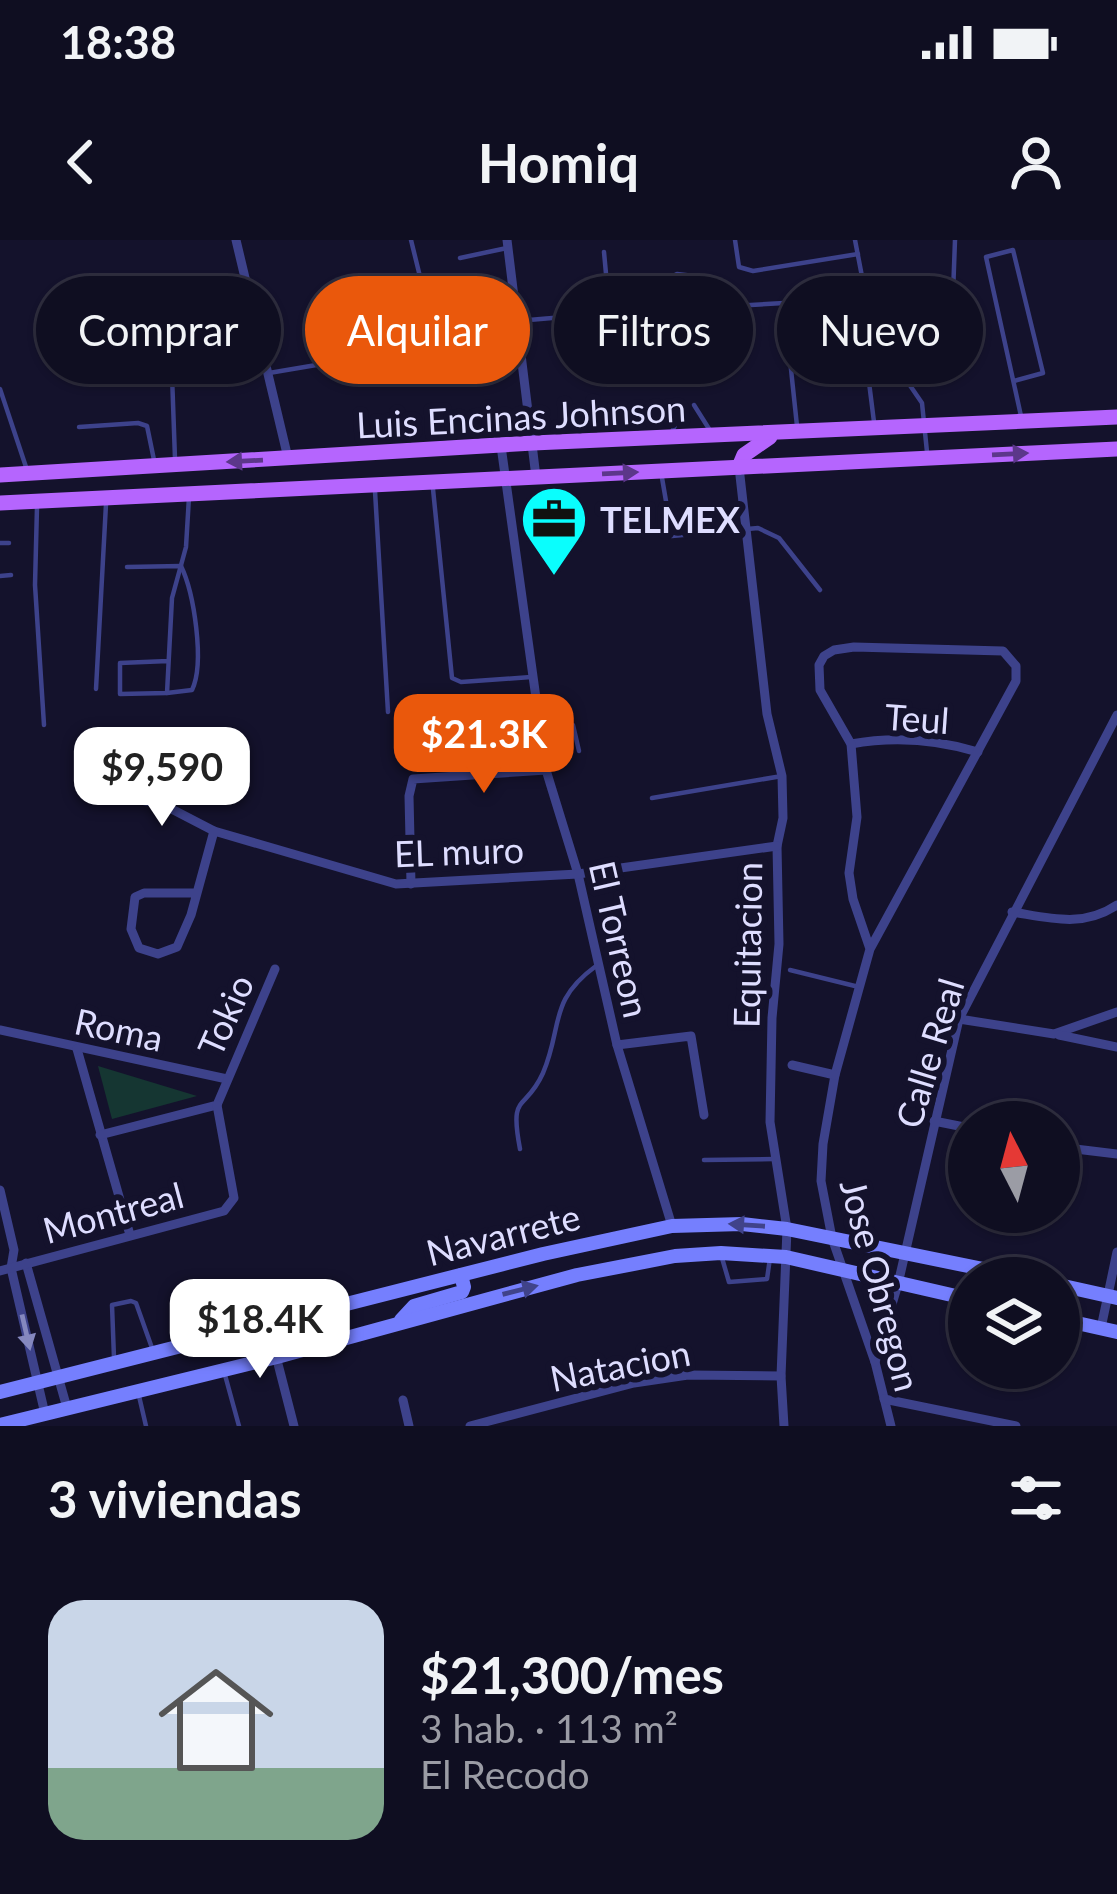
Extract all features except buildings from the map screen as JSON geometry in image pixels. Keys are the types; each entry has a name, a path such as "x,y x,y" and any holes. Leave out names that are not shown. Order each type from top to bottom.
{"main road":[{"name":"Luis Encinas Johnson","path":"0,475 533,443 1117,417"},
{"path":"739,467 743,454 778,433"},
{"name":"Luis Encinas Johnson","path":"0,503 1117,449"},
{"name":"Navarrete","path":"0,1392 461,1274 672,1226 742,1224 787,1229 948,1261"},
{"name":"Navarrete","path":"0,1425 626,1264 721,1253 778,1256 948,1295"},
{"path":"400,1320 414,1306 462,1292 461,1274"},
{"path":"1080,1290 1112,1297"}],"street":[{"path":"236,240 245,276"},
{"path":"508,244 512,276"},
{"path":"271,384 288,458"},
{"path":"526,384 536,477"},
{"name":"El Torreon","path":"501,446 546,770 578,874 617,1045 672,1226"},
{"name":"Equitacion","path":"739,467 767,713 782,776 770,1122 787,1229 778,1256 784,1426"},
{"name":"Jose Obregon","path":"851,744 820,690 819,665 834,650 990,650 1010,656 1016,681 870,949 835,1075 823,1144 820,1181 832,1238 875,1361 891,1426"},
{"name":"Calle Real","path":"875,1361 898,1284 959,1019 1117,715"},
{"name":"Teul","path":"851,744 882,738 924,740 978,752"},
{"path":"851,744 857,817 849,873 870,949"},
{"path":"411,884 410,787 419,777 546,770"},
{"name":"EL muro","path":"120,796 162,804 214,831 368,879 411,884 578,874 777,846"},
{"path":"196,893 144,892 135,897 131,929 140,948 158,954 177,946 196,893 214,831"},
{"path":"1012,912 1076,922 1117,905"},
{"name":"Tokio","path":"100,1135 218,1105 275,969"},
{"path":"1054,1034 1117,1012"},
{"path":"959,1019 1117,1047"},
{"name":"Roma","path":"0,1030 226,1079"},
{"path":"617,1045 691,1036 704,1115"},
{"path":"77,1049 130,1235"},
{"path":"792,1065 835,1075"},
{"name":"Montreal","path":"5,1269 224,1210 234,1198 218,1105"},
{"path":"934,1121 948,1124"},
{"path":"1080,1150 1117,1154"},
{"path":"0,1190 14,1250 26,1264 67,1408"},
{"path":"14,1250 5,1269 45,1414"},
{"path":"1109,1330 1117,1252"},
{"path":"268,1324 294,1426"},
{"name":"Natacion","path":"472,1426 634,1383 688,1376 782,1376"},
{"path":"884,1399 1016,1426"},
{"path":"404,1400 409,1426"}],"lane":[{"path":"411,240 420,276"},
{"path":"735,240 739,267 753,272 858,254"},
{"path":"855,240 864,287 886,309 909,384 922,403 927,458"},
{"path":"954,276 955,240"},
{"path":"460,258 508,244"},
{"path":"1014,381 1043,374 1013,250 986,257 1022,422"},
{"path":"604,252 606,276"},
{"path":"753,305 784,303 797,432"},
{"path":"172,384 176,464"},
{"path":"869,384 875,428"},
{"path":"0,389 28,473"},
{"path":"668,438 683,404"},
{"path":"694,405 715,436"},
{"path":"79,427 147,426 154,466"},
{"path":"0,432 13,430"},
{"path":"661,471 672,536 758,528 779,538 820,590"},
{"path":"432,483 452,678 461,682 533,676"},
{"path":"374,485 388,712"},
{"path":"167,693 172,598 181,566 189,494"},
{"path":"96,689 106,498"},
{"path":"37,501 35,585 44,725"},
{"path":"0,543 9,543"},
{"path":"127,567 181,566"},
{"path":"168,661 120,663 119,694 192,690 197,679 194,605 181,566"},
{"path":"0,576 11,575"},
{"path":"540,724 573,724 579,752"},
{"path":"652,798 782,776"},
{"path":"520,1149 514,1120 520,1101 541,1079 565,998 575,981 599,964"},
{"path":"790,970 859,987"},
{"path":"704,1160 774,1159"},
{"path":"721,1253 729,1282 767,1279 778,1256"},
{"path":"115,1363 112,1305 136,1303 154,1353"},
{"path":"223,1370 239,1426"},
{"path":"137,1391 146,1426"}],"green space":[{"path":"98,1066 197,1096 112,1119"}],"place":[{"name":"TELMEX","path":"554,578"}]}
